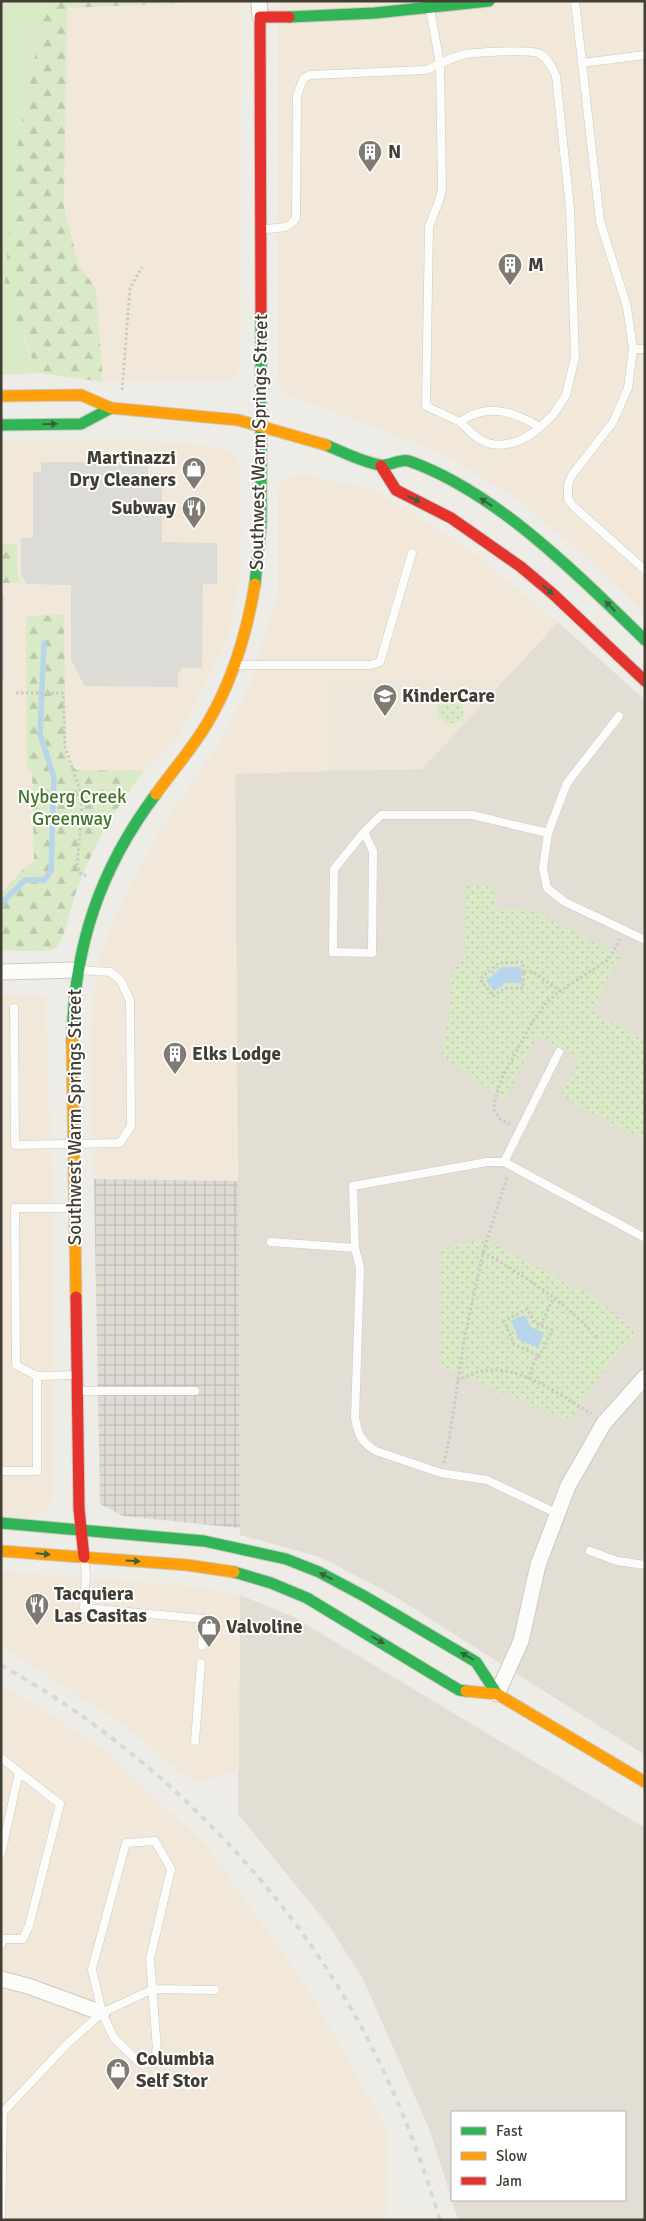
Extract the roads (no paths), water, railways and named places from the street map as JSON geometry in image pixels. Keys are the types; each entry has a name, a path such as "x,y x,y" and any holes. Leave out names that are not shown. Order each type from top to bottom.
{"street":[{"name":"Southwest Warm Springs Street","path":"84,1557 79,1509 72,1024 76,970 85,934 102,885 140,816 208,722 234,665 252,608 261,524 259,1"},
{"path":"260,17 335,16 430,9 489,1"},
{"path":"1,396 81,395 116,409 238,420 310,439 381,466 407,460 442,476 485,500 537,538 645,640"},
{"path":"1,425 81,424 116,409"},
{"path":"381,466 396,490 451,518 521,567 645,681"},
{"path":"1,972 76,970"},
{"path":"497,1694 521,1641 538,1565 556,1513 568,1486 604,1423 645,1377"},
{"path":"1,1523 82,1532 204,1540 241,1547 303,1565 364,1596 476,1662 497,1694"},
{"path":"1,1551 187,1565 227,1570 271,1583 307,1598 459,1690 497,1694 645,1782"},
{"path":"1,1979 28,1986 102,2013"}],"lane":[{"path":"574,1 600,221 627,307 633,349 631,370 623,401 614,422 572,475 567,492 573,506 645,570"},
{"path":"261,230 285,227 292,224 296,218 297,96 303,79 314,73 426,70 440,64 462,55 539,53 550,64 556,76 570,208 575,357 566,394 553,415 540,428 520,442 490,444 480,440 460,422 426,406 429,227 434,211 440,202 442,189 440,64 430,9"},
{"path":"582,63 645,55"},
{"path":"633,349 645,349"},
{"path":"460,422 485,410 499,410 518,414 540,428"},
{"path":"234,665 370,665 380,662 412,553"},
{"path":"619,716 567,783 548,834 543,868 547,888 565,902 645,940"},
{"path":"364,832 373,851 372,952 333,952 334,869 364,832 381,815 472,815 548,834"},
{"path":"14,1008 15,1145 120,1143 130,1126 130,1001 121,982 111,972 76,970"},
{"path":"504,1162 559,1052"},
{"path":"556,1513 487,1480 441,1473 376,1451 366,1445 358,1434 355,1418 360,1268 355,1248 353,1186 487,1162 504,1162 645,1238"},
{"path":"75,1208 15,1208 16,1365 36,1376 78,1375"},
{"path":"271,1242 355,1248"},
{"path":"1,1471 36,1471 36,1376"},
{"path":"78,1391 195,1391"},
{"path":"590,1552 617,1561 645,1566"},
{"path":"84,1557 86,1574 84,1608 204,1619 202,1646"},
{"path":"195,1741 201,1663"},
{"path":"1,1758 60,1804 29,1926 23,1938 2,1940"},
{"path":"1,1854 19,1772"},
{"path":"155,1841 171,1869 150,1959 157,2050 152,2062 141,2064 114,2038 102,2013 92,1969 126,1843 155,1841"},
{"path":"1,2220 4,2112 68,2043 102,2013 153,1989 215,1990"}],"water":[{"path":"502,967 521,967 521,983 506,983 494,991 486,981"},
{"path":"524,1315 531,1327 544,1333 538,1348 519,1340 511,1321"}],"waterway":[{"path":"1,904 25,880 44,880 51,871 54,777 40,734 44,643"}],"railway":[{"path":"1,1665 54,1697 105,1733 154,1773 201,1816 245,1862 285,1911 322,1961 354,2014 380,2063 413,2140 440,2220"}],"place":[{"name":"N","path":"370,173"},
{"name":"M","path":"510,286"},
{"name":"Martinazzi Dry Cleaners","path":"194,490"},
{"name":"Subway","path":"194,529"},
{"name":"KinderCare","path":"385,717"},
{"name":"Elks Lodge","path":"175,1075"},
{"name":"Tacquiera Las Casitas","path":"37,1626"},
{"name":"Valvoline","path":"209,1648"},
{"name":"Columbia Self Stor","path":"118,2091"}],"park label":[{"name":"Nyberg Creek Greenway","path":"72,808"}]}
